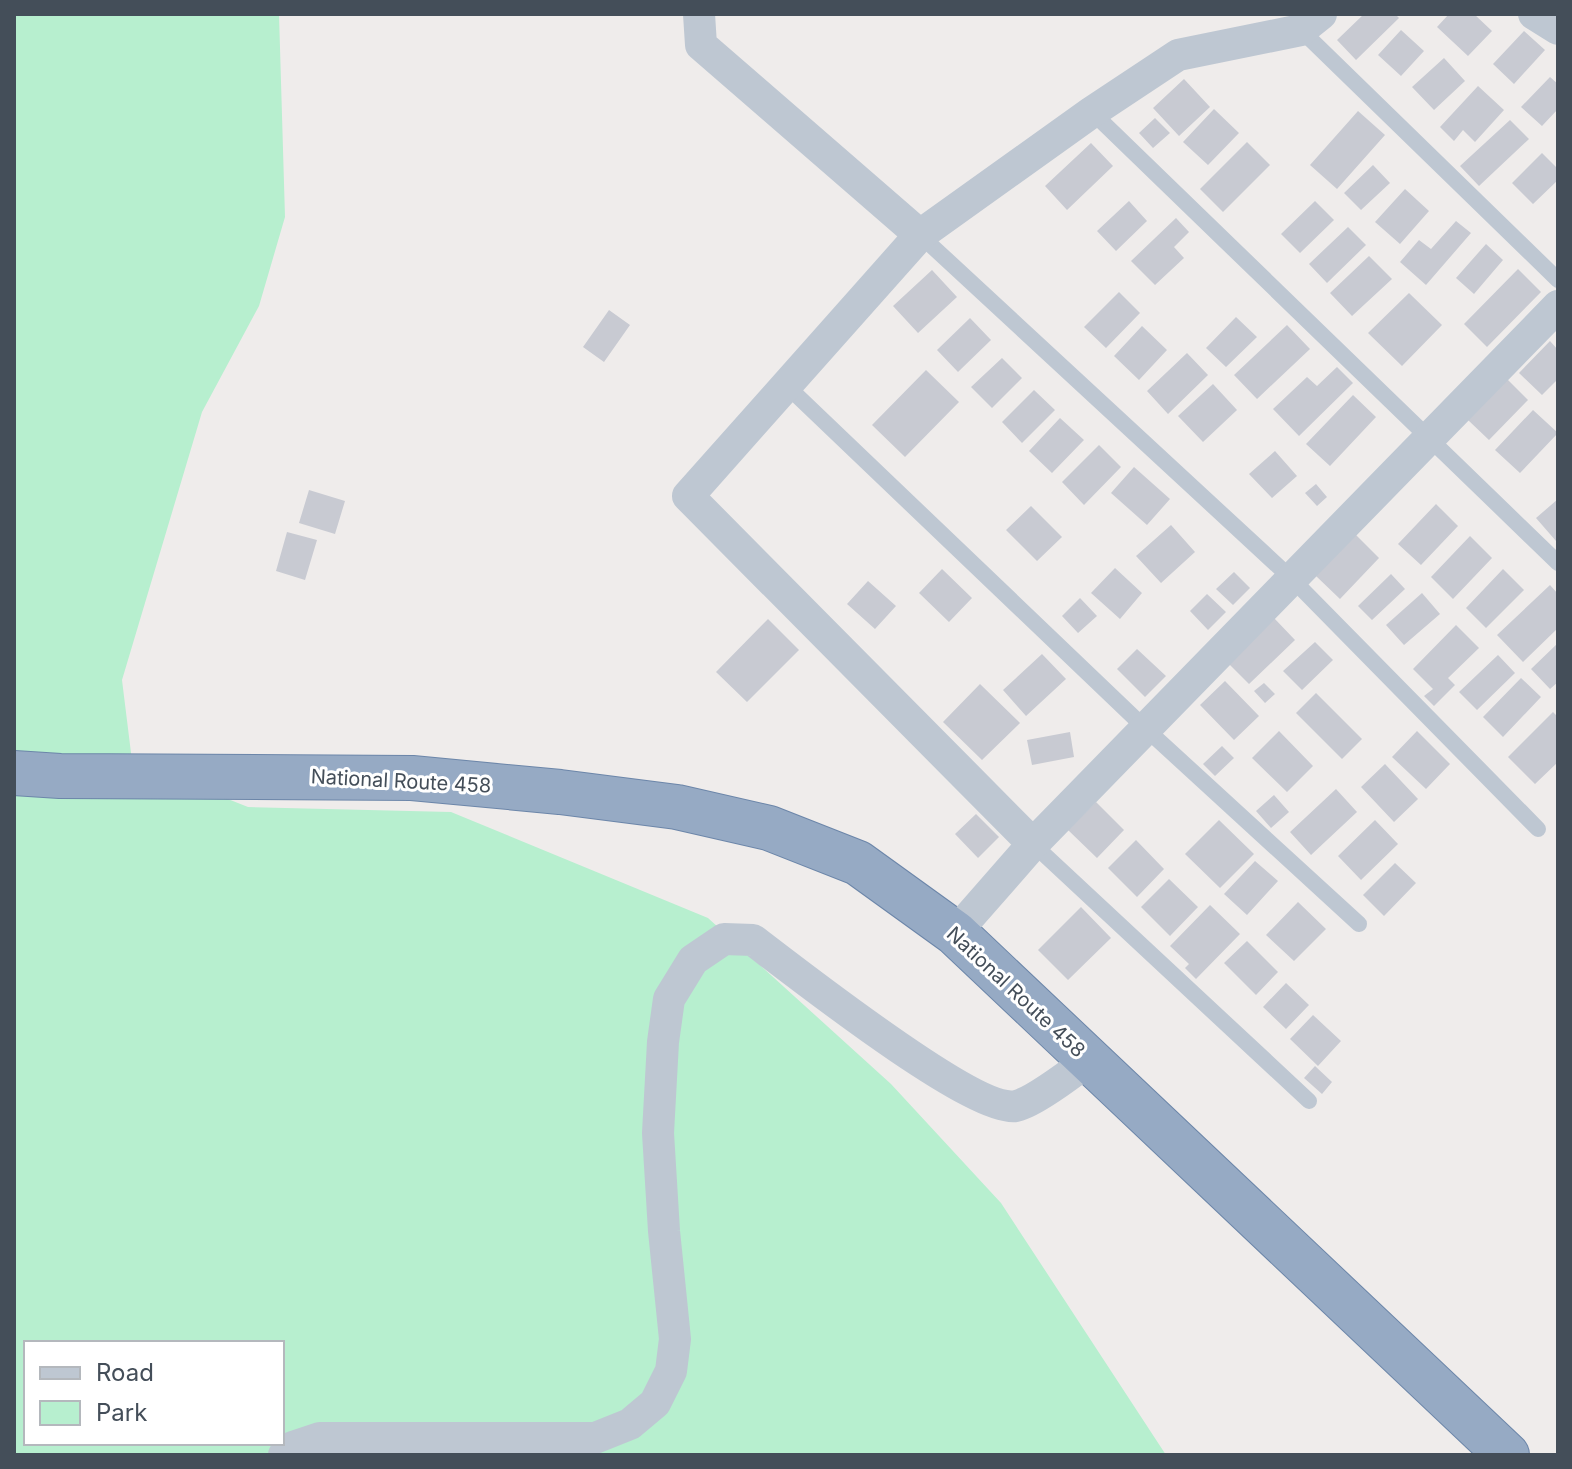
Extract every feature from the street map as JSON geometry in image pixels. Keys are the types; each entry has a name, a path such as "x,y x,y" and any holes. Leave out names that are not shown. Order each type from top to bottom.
{"highway":[{"name":"National Route 458","path":"14,773 60,776 412,778 560,792 677,807 769,828 858,863 955,933 1507,1455"}],"street":[{"path":"699,14 701,45 920,235"},
{"path":"1534,14 1558,29"},
{"path":"1033,844 688,496 920,235 1092,112 1178,55 1311,22"},
{"path":"955,933 1033,844 1558,306"},
{"path":"284,1455 293,1447 320,1438 595,1438 630,1424 655,1403 671,1371 675,1339 658,1133 669,999 693,960 724,939 753,940 939,1075 987,1101 1016,1106 1089,1060"}],"lane":[{"path":"1311,22 1558,280"},
{"path":"1092,112 1558,563"},
{"path":"920,235 1292,579 1538,829"},
{"path":"786,385 1145,728 1359,924"},
{"path":"1033,844 1309,1101"}],"green space":[{"path":"14,14 279,14 285,217 259,306 202,412 122,680 132,761 248,807 451,812 708,918 891,1084 1001,1203 1166,1455 14,1455"}],"building":[{"path":"1364,14 1395,14 1399,18 1356,60 1337,40"},
{"path":"1449,14 1474,14 1492,31 1468,56 1437,27"},
{"path":"1401,30 1424,51 1401,76 1378,55"},
{"path":"1524,31 1545,50 1514,84 1493,64"},
{"path":"1444,58 1465,81 1434,110 1412,87"},
{"path":"1550,77 1558,84 1558,109 1542,126 1521,107"},
{"path":"1184,79 1210,107 1179,136 1153,108"},
{"path":"1478,86 1504,110 1475,142 1463,130 1454,141 1440,127"},
{"path":"1214,109 1239,133 1208,165 1183,142"},
{"path":"1358,111 1385,135 1337,189 1310,165"},
{"path":"1155,118 1170,133 1153,148 1139,133"},
{"path":"1510,120 1529,139 1479,186 1460,166"},
{"path":"1247,142 1270,165 1223,212 1200,189"},
{"path":"1091,143 1113,166 1067,210 1045,186"},
{"path":"1542,153 1558,169 1558,180 1533,204 1512,183"},
{"path":"1373,165 1390,183 1361,210 1344,193"},
{"path":"1405,189 1429,211 1400,244 1375,222"},
{"path":"1129,201 1147,221 1116,251 1097,231"},
{"path":"1315,201 1334,220 1300,253 1281,234"},
{"path":"1176,218 1189,232 1174,247 1184,258 1155,285 1131,261"},
{"path":"1456,221 1471,233 1426,285 1400,262 1419,240 1431,249"},
{"path":"1348,227 1366,245 1327,283 1309,264"},
{"path":"1486,244 1503,260 1474,294 1456,278"},
{"path":"1369,256 1392,279 1352,316 1330,293"},
{"path":"1518,269 1541,292 1487,347 1464,324"},
{"path":"932,270 957,297 918,333 893,306"},
{"path":"1119,292 1140,313 1106,348 1084,327"},
{"path":"1409,293 1442,325 1402,366 1368,333"},
{"path":"609,310 630,325 604,362 583,347"},
{"path":"1236,317 1257,337 1226,367 1206,348"},
{"path":"970,318 991,340 958,372 937,350"},
{"path":"1287,325 1310,349 1257,399 1234,375"},
{"path":"1142,326 1167,350 1139,380 1114,356"},
{"path":"1550,341 1558,350 1558,379 1542,395 1519,373"},
{"path":"1187,353 1208,375 1168,414 1147,391"},
{"path":"1002,358 1022,378 992,408 971,387"},
{"path":"1337,367 1353,383 1299,436 1273,409 1307,377 1317,386"},
{"path":"926,370 959,402 905,457 872,425"},
{"path":"1507,379 1528,400 1489,440 1468,420"},
{"path":"1213,384 1237,410 1203,442 1178,416"},
{"path":"1034,390 1055,410 1022,443 1002,422"},
{"path":"1353,395 1376,417 1330,466 1306,444"},
{"path":"1533,410 1558,433 1520,473 1495,450"},
{"path":"1060,418 1084,440 1052,473 1029,451"},
{"path":"1099,445 1121,467 1084,505 1062,482"},
{"path":"1275,451 1297,476 1272,498 1249,474"},
{"path":"1134,467 1170,499 1147,525 1111,493"},
{"path":"1316,484 1327,497 1317,506 1305,493"},
{"path":"309,490 345,501 335,534 299,523"},
{"path":"1558,499 1558,539 1556,541 1536,518"},
{"path":"1436,504 1458,526 1421,565 1398,544"},
{"path":"1031,506 1062,537 1037,561 1006,530"},
{"path":"1171,525 1195,552 1161,583 1136,556"},
{"path":"287,532 317,540 305,580 276,571"},
{"path":"1355,534 1379,558 1340,599 1316,576"},
{"path":"1470,536 1492,558 1453,599 1431,577"},
{"path":"1115,568 1142,593 1120,619 1091,593"},
{"path":"942,569 972,598 949,622 919,593"},
{"path":"1503,569 1524,590 1486,628 1466,608"},
{"path":"1234,572 1250,588 1233,605 1216,589"},
{"path":"1391,574 1405,589 1372,620 1358,606"},
{"path":"868,581 896,606 875,629 847,604"},
{"path":"1550,585 1558,594 1558,628 1523,662 1497,635"},
{"path":"1422,593 1440,614 1404,645 1386,625"},
{"path":"1207,594 1226,612 1208,630 1190,611"},
{"path":"1080,598 1097,616 1078,633 1062,616"},
{"path":"1274,618 1295,640 1249,684 1228,663"},
{"path":"768,619 799,650 747,702 716,672"},
{"path":"1456,625 1479,648 1448,678 1455,685 1434,706 1424,696 1433,689 1413,669"},
{"path":"1315,642 1333,660 1302,690 1283,671"},
{"path":"1558,643 1558,682 1550,689 1531,669"},
{"path":"1137,649 1166,676 1145,697 1117,669"},
{"path":"1042,654 1066,679 1026,716 1003,690"},
{"path":"1498,655 1515,673 1477,710 1459,692"},
{"path":"1521,678 1541,697 1503,737 1483,717"},
{"path":"1225,681 1259,716 1234,740 1200,705"},
{"path":"1264,683 1275,694 1265,703 1254,691"},
{"path":"980,684 1020,723 982,760 943,722"},
{"path":"1316,693 1362,739 1342,759 1296,713"},
{"path":"1553,712 1558,717 1558,762 1535,784 1508,757"},
{"path":"1279,731 1313,766 1287,792 1252,758"},
{"path":"1417,731 1450,764 1426,789 1392,757"},
{"path":"1070,732 1074,757 1032,765 1027,740"},
{"path":"1222,746 1234,758 1215,776 1203,764"},
{"path":"1385,764 1418,799 1394,822 1361,787"},
{"path":"1336,789 1357,812 1311,855 1290,832"},
{"path":"1274,795 1289,812 1271,828 1256,811"},
{"path":"1096,802 1124,830 1097,858 1068,830"},
{"path":"976,814 999,837 978,858 955,834"},
{"path":"1219,820 1254,854 1220,888 1185,854"},
{"path":"1375,820 1398,844 1361,880 1338,856"},
{"path":"1136,840 1164,869 1137,897 1108,868"},
{"path":"1255,861 1278,881 1247,915 1224,894"},
{"path":"1395,863 1416,883 1384,916 1363,895"},
{"path":"1169,879 1198,907 1170,936 1141,907"},
{"path":"1298,902 1326,929 1294,961 1266,935"},
{"path":"1210,905 1240,934 1196,979 1185,968 1189,964 1170,946"},
{"path":"1081,907 1111,938 1068,980 1038,950"},
{"path":"1247,941 1278,972 1256,995 1224,963"},
{"path":"1286,983 1309,1005 1286,1029 1263,1007"},
{"path":"1313,1015 1341,1041 1318,1066 1290,1039"},
{"path":"1315,1066 1332,1082 1322,1094 1304,1078"}]}
